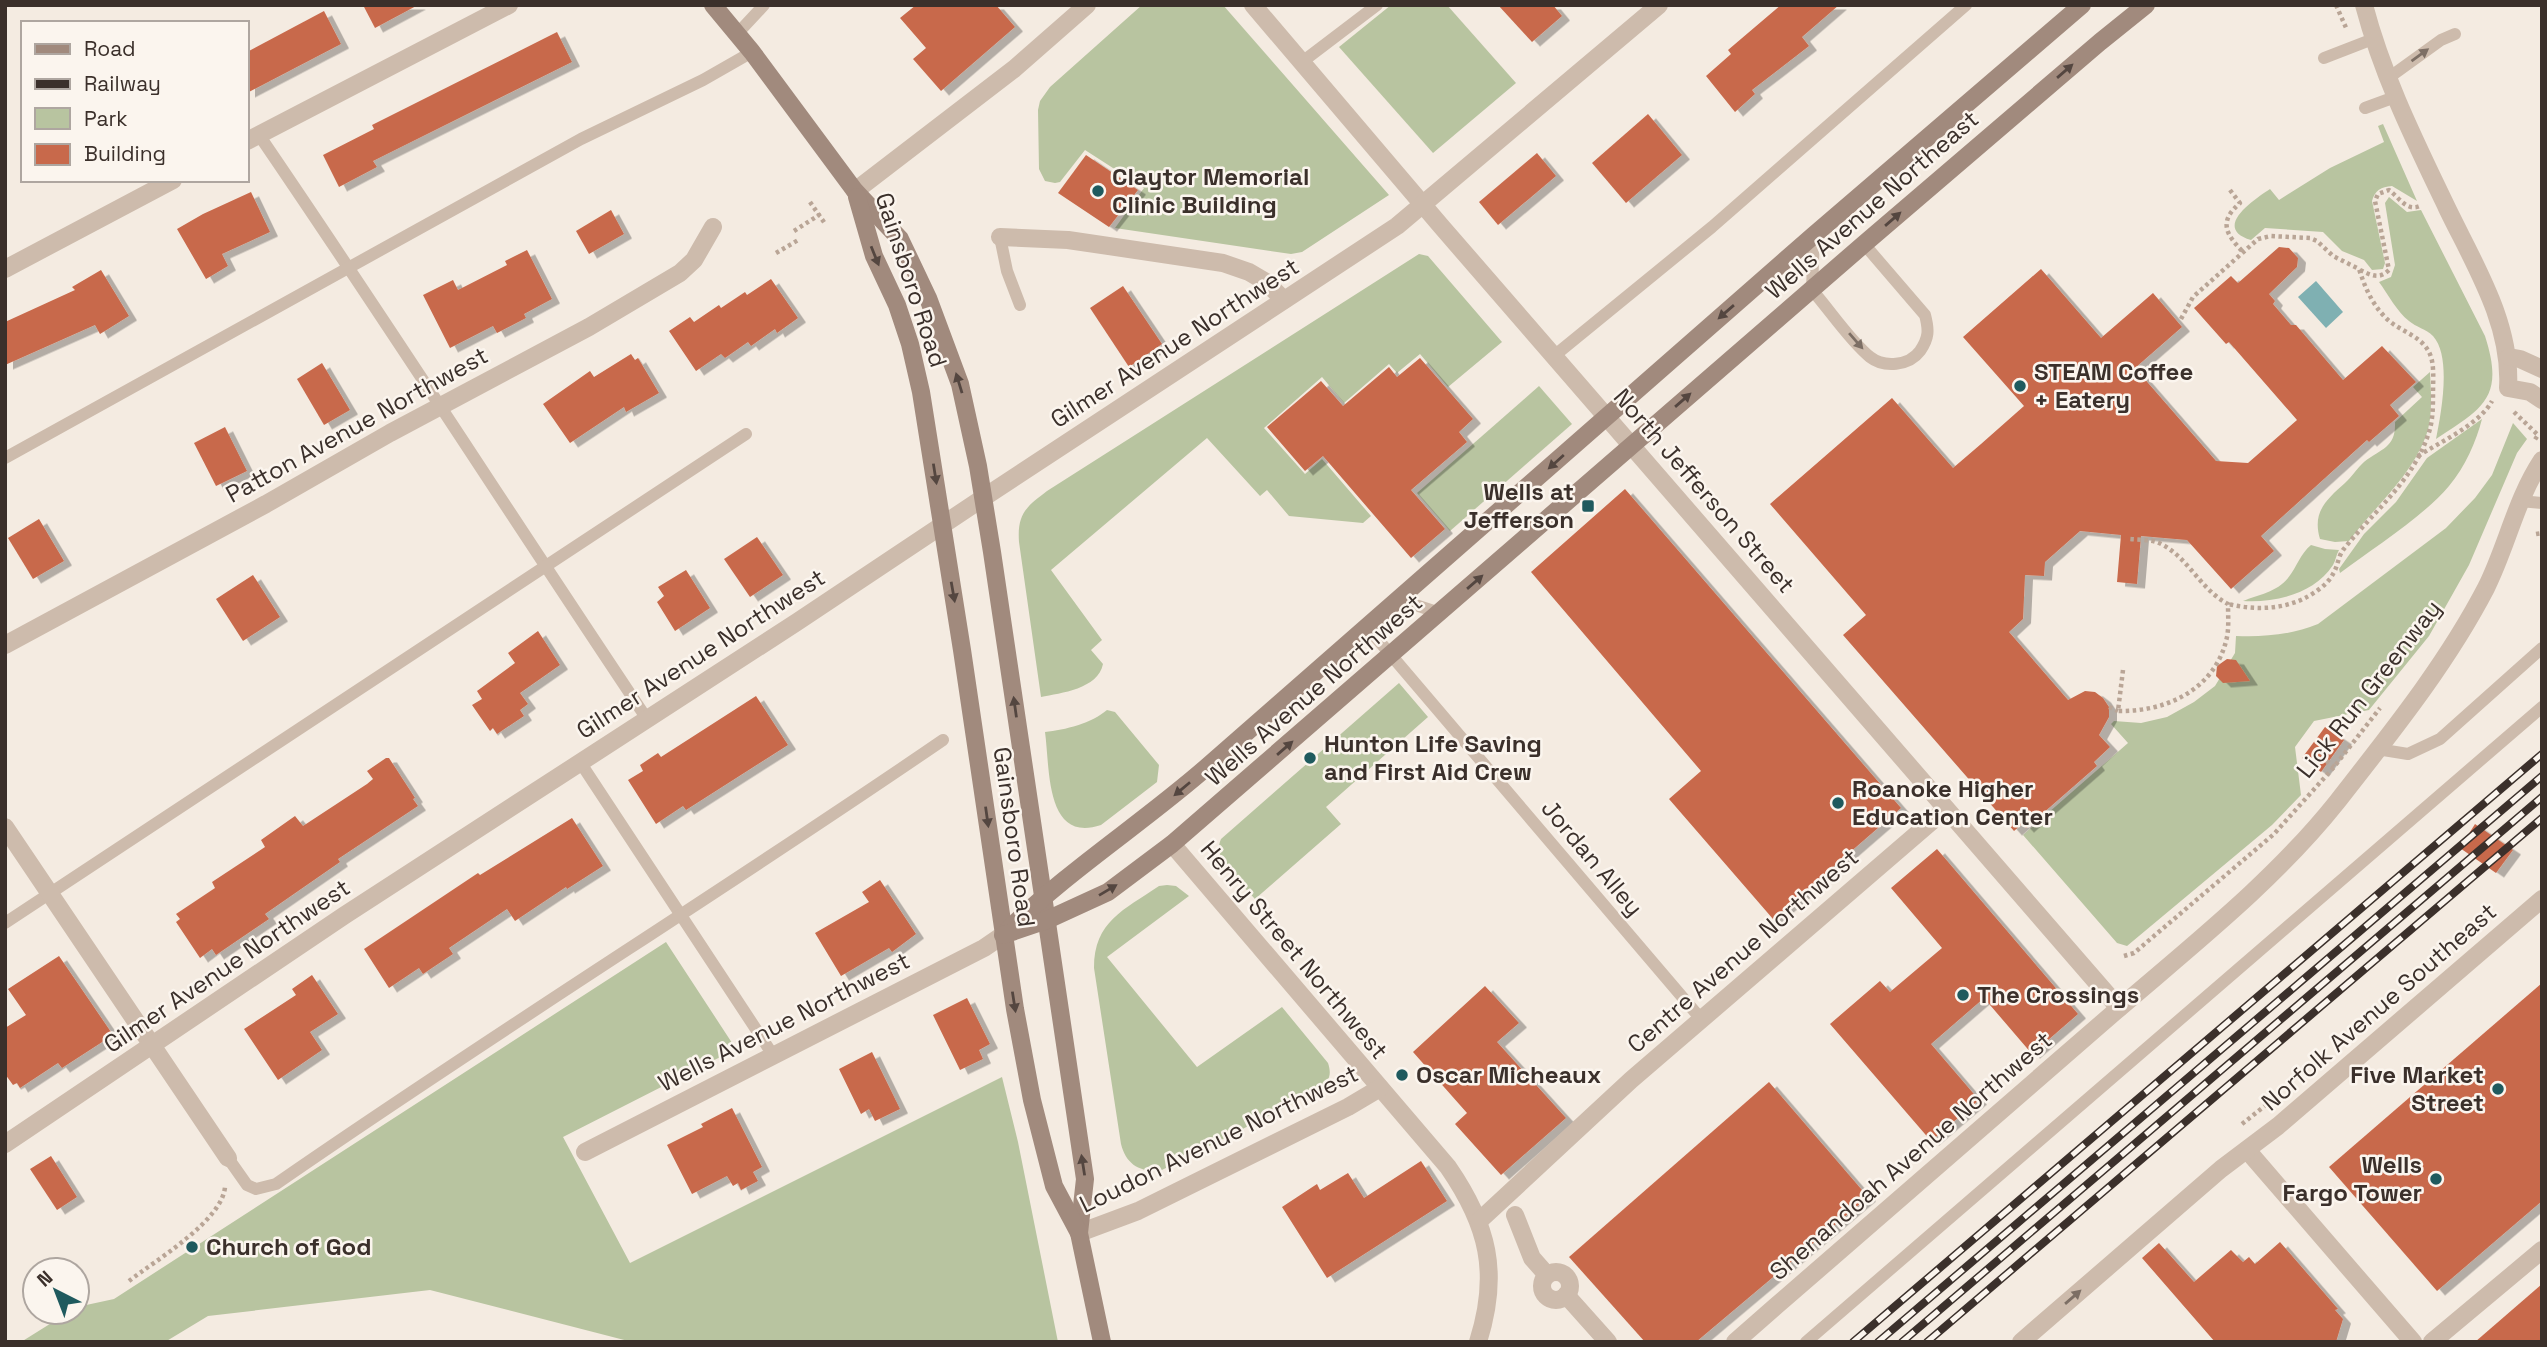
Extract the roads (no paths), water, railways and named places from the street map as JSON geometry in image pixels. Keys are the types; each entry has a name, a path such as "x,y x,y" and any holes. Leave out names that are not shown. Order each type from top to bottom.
{"main road":[{"path":"713,5 752,52 855,191"},
{"name":"Wells Avenue Northeast","path":"1607,416 2082,5"},
{"name":"Wells Avenue Northeast","path":"1632,444 2079,59 2146,5"},
{"name":"Gainsboro Road","path":"855,191 900,239 928,298 960,384 970,426 1044,895 1085,1179 1079,1233"},
{"name":"Gainsboro Road","path":"855,191 874,256 897,305 910,344 928,429 1003,935 1029,1087 1054,1186 1079,1233 1102,1342"},
{"name":"Wells Avenue Northwest","path":"1003,935 1044,895 1180,791 1607,416"},
{"name":"Wells Avenue Northwest","path":"1003,935 1047,920 1108,892 1172,844 1632,444"}],"street":[{"path":"253,138 509,5"},
{"path":"855,191 1014,69 1087,5"},
{"name":"North Jefferson Street","path":"1253,5 2119,1008"},
{"name":"Gilmer Avenue Northwest","path":"5,1144 345,915 1397,226 1659,5"},
{"path":"2366,6 2373,39 2387,79 2487,292 2503,334 2509,357 2502,398 2530,392 2542,400"},
{"path":"5,269 169,182"},
{"name":"Patton Avenue Northwest","path":"5,645 589,327 680,273 694,260 713,227"},
{"path":"1000,237 1068,240 1223,263 1249,272 1266,282 1284,300"},
{"path":"2509,357 2542,369"},
{"name":"Shenandoah Avenue Northwest","path":"1735,1342 2259,885 2298,846 2335,804 2437,668 2474,607 2505,544 2520,501 2542,460"},
{"name":"Centre Avenue Northwest","path":"1479,1222 1631,1080 1946,809"},
{"path":"5,827 228,1158"},
{"name":"Henry Street Northwest","path":"1172,844 1448,1167 1470,1201 1479,1222"},
{"name":"Norfolk Avenue Southeast","path":"2021,1342 2221,1169 2278,1126 2542,899"},
{"name":"Wells Avenue Northwest","path":"586,1152 984,948 1003,935"},
{"name":"Loudon Avenue Northwest","path":"1079,1233 1138,1211 1348,1107 1380,1088"},
{"path":"2247,1150 2413,1342"},
{"path":"1515,1215 1532,1258 1547,1275 1543,1287 1546,1295 1558,1299 1566,1296 1608,1342"},
{"path":"1478,1342 1485,1322 1488,1295 1485,1240 1479,1222"},
{"path":"2432,1342 2542,1250"}],"lane":[{"path":"737,34 764,5"},
{"path":"1302,62 1377,5"},
{"path":"1554,356 1712,227 1966,5"},
{"path":"2387,79 2441,40 2455,34"},
{"path":"2324,58 2373,39"},
{"path":"5,458 581,139 703,80 752,52"},
{"path":"2365,108 2395,97"},
{"path":"253,138 349,266 545,567 648,719"},
{"path":"1814,235 1812,290 1871,358 1888,364 1901,363 1916,356 1926,342 1929,329 1925,315 1864,244"},
{"path":"1000,237 1007,271 1020,305"},
{"path":"5,923 746,434"},
{"path":"2520,501 2542,503"},
{"path":"1400,600 1440,613"},
{"name":"Jordan Alley","path":"1368,628 1701,1019"},
{"path":"2377,748 2408,754 2440,739 2542,648"},
{"path":"1806,1342 2542,707"},
{"path":"228,1158 247,1185 256,1189 276,1184 386,1108 943,740"},
{"path":"580,762 773,1055"}],"water":[{"path":"2316,281 2343,312 2326,328 2298,297"}],"railway":[{"path":"1853,1342 2542,754"},
{"path":"1878,1342 2542,776"},
{"path":"1902,1342 2542,797"},
{"path":"1927,1342 2542,818"}],"place":[{"name":"Claytor Memorial Clinic Building","path":"1098,191"},
{"name":"STEAM Coffee + Eatery","path":"2020,386"},
{"name":"Wells at Jefferson","path":"1588,506"},
{"name":"Hunton Life Saving and First Aid Crew","path":"1310,758"},
{"name":"Roanoke Higher Education Center","path":"1838,803"},
{"name":"The Crossings","path":"1963,995"},
{"name":"Oscar Micheaux","path":"1402,1075"},
{"name":"Five Market Street","path":"2498,1089"},
{"name":"Wells Fargo Tower","path":"2436,1179"},
{"name":"Church of God","path":"192,1247"}]}
